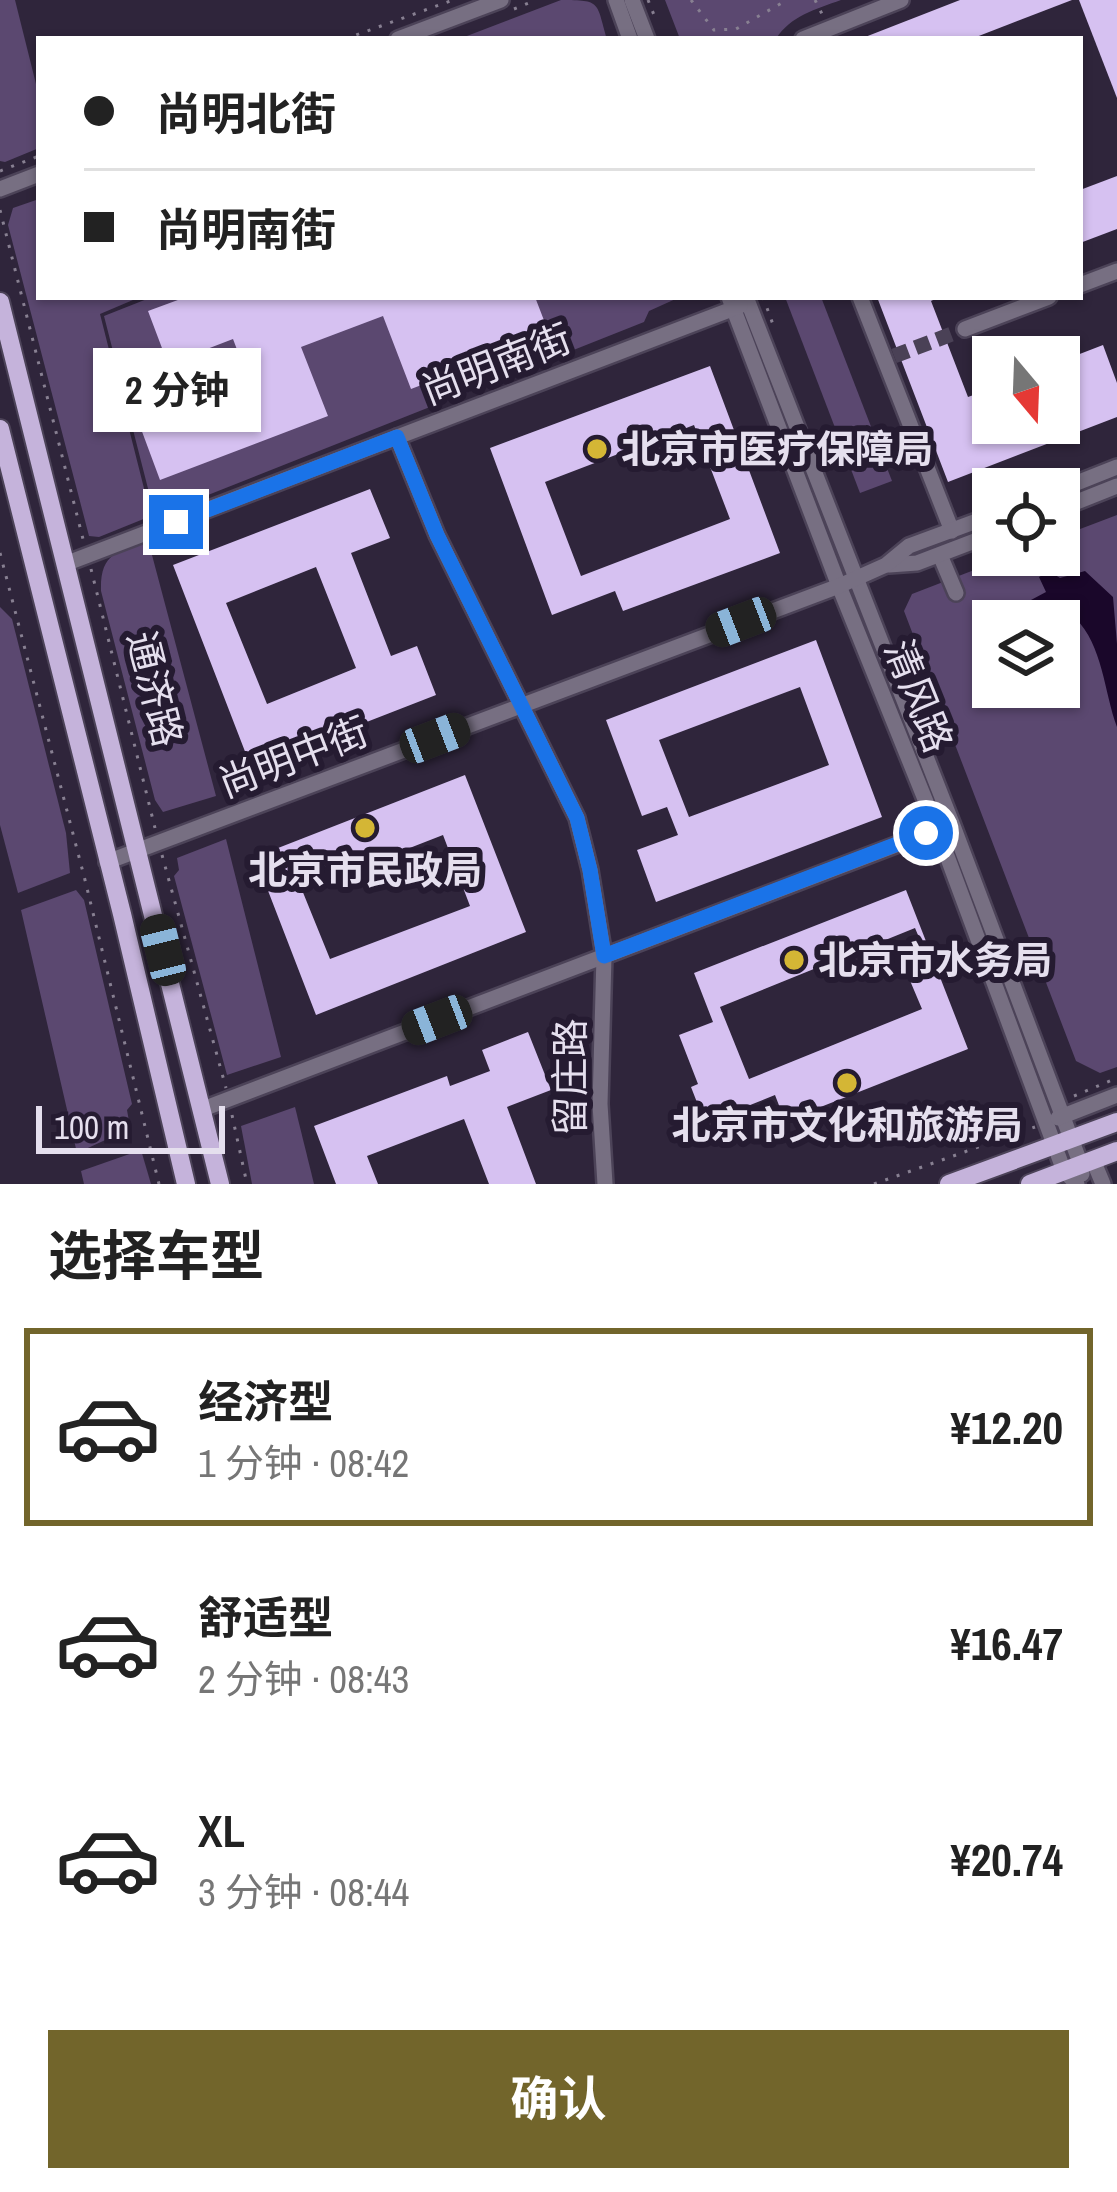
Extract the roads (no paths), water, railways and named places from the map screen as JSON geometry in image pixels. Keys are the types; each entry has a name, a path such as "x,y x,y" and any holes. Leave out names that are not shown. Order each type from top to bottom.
{"main road":[{"name":"通济路","path":"0,302 220,1184"},
{"path":"0,429 186,1184"},
{"path":"949,1184 1117,1122"},
{"path":"1030,1184 1079,1173 1117,1151"}],"street":[{"path":"406,36 501,0"},
{"path":"616,0 629,36"},
{"path":"632,0 646,36"},
{"path":"809,36 901,0"},
{"path":"0,189 36,175"},
{"path":"1083,284 1116,274"},
{"path":"861,300 889,357 952,531"},
{"path":"965,329 1041,300"},
{"name":"尚明南街","path":"65,564 739,301"},
{"name":"清风路","path":"739,301 846,582 1061,1112 1062,1143"},
{"name":"留庄路","path":"397,437 437,535 577,818 604,956 600,1104 604,1184"},
{"path":"1080,482 1117,467"},
{"path":"1080,501 1117,486"},
{"path":"886,565 909,546 972,523"},
{"path":"886,565 917,563 972,542"},
{"path":"940,554 956,593"},
{"name":"尚明中街","path":"107,862 886,565"},
{"path":"203,1109 944,826"},
{"name":"清风路","path":"944,826 1046,1123 1079,1173 1110,1183"},
{"path":"1046,1123 1061,1112 1117,1095"}],"tunnel":[{"path":"894,356 965,329"}],"place":[{"name":"北京市医疗保障局","path":"597,449"},
{"name":"北京市民政局","path":"365,828"},
{"name":"北京市水务局","path":"794,960"},
{"name":"北京市文化和旅游局","path":"847,1083"}]}
